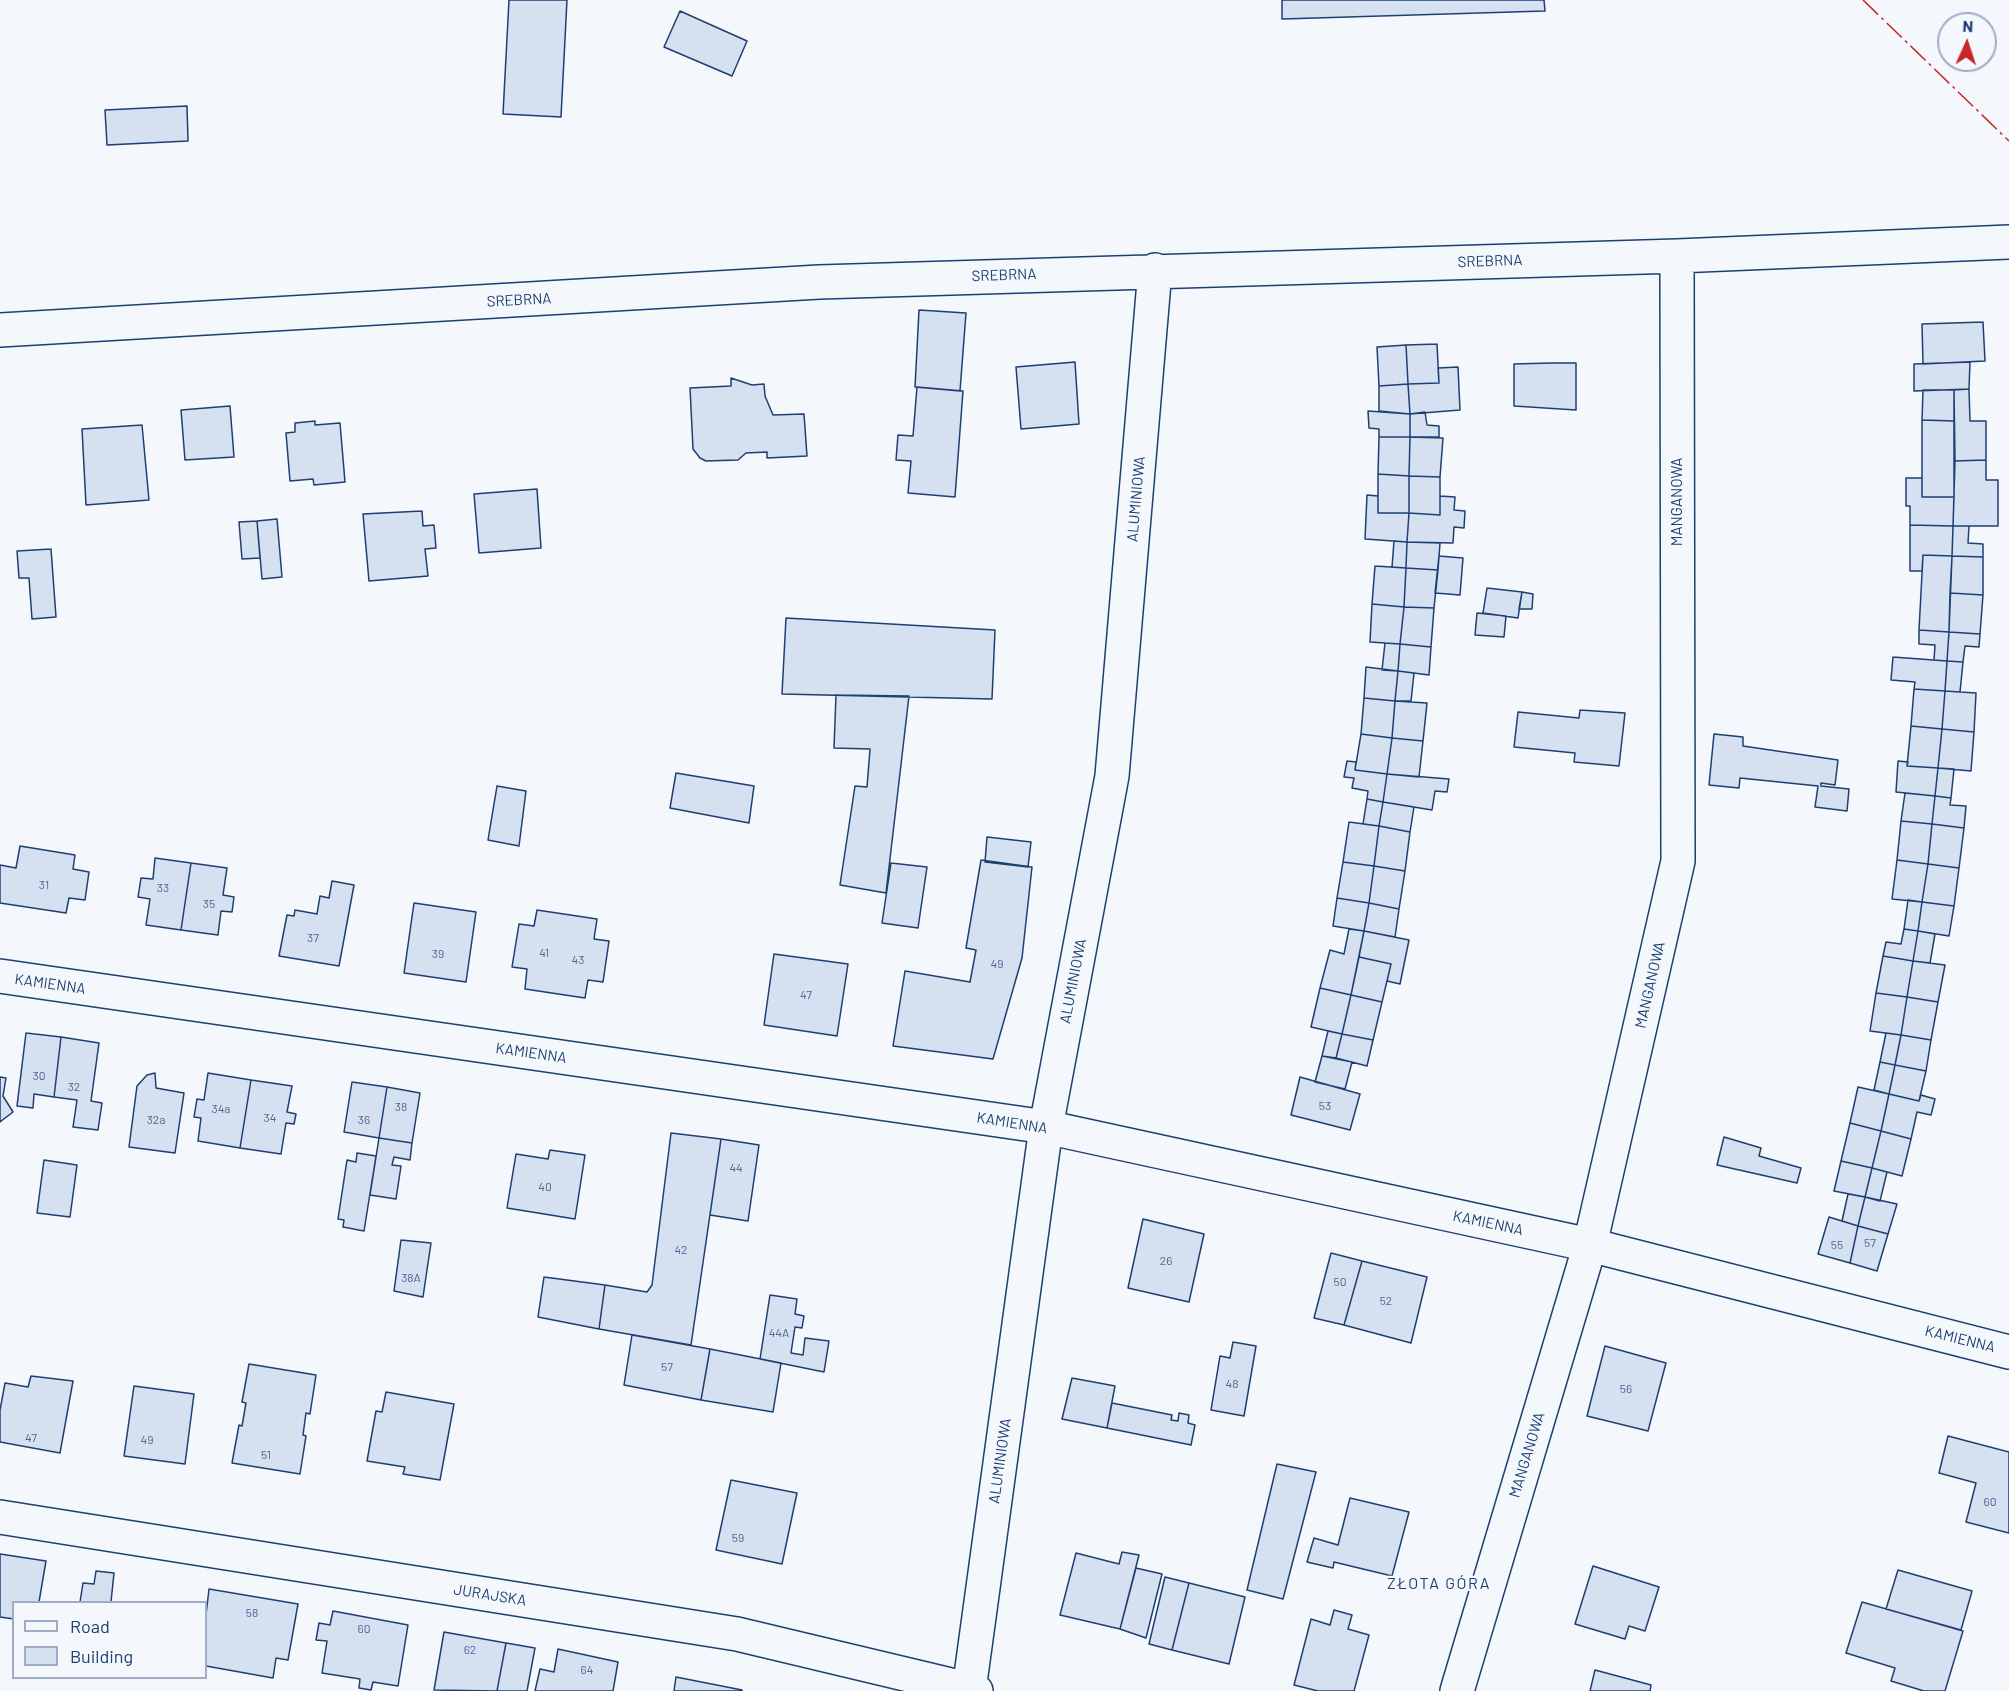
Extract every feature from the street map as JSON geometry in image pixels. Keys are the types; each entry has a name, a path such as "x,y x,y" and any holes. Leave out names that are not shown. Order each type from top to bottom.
{"street":[{"name":"SREBRNA","path":"0,330 819,282 1155,270 1677,256 2009,242"},
{"name":"MANGANOWA","path":"1457,1691 1590,1245 1678,861 1677,256"},
{"name":"ALUMINIOWA","path":"972,1690 1046,1127 1112,776 1155,270"},
{"name":"KAMIENNA","path":"0,976 1046,1127 1590,1245 2009,1352"},
{"name":"JURAJSKA","path":"0,1517 737,1634 972,1690"}],"building":[{"path":"509,0 567,0 561,117 503,114"},
{"path":"1282,0 1544,0 1545,11 1282,19"},
{"path":"680,11 747,41 732,76 664,47"},
{"path":"187,106 188,141 107,145 105,110"},
{"path":"919,310 966,313 960,391 915,387"},
{"path":"1983,322 1985,361 1923,364 1922,324"},
{"path":"1437,344 1439,383 1408,384 1406,345"},
{"path":"1406,345 1408,384 1379,386 1377,347"},
{"path":"1075,362 1079,424 1021,429 1016,367"},
{"path":"1970,362 1969,389 1914,391 1914,364"},
{"path":"1576,363 1576,410 1514,406 1514,364"},
{"path":"1458,367 1460,410 1410,414 1408,384 1439,383 1438,368"},
{"path":"731,378 752,385 764,384 765,396 773,415 804,414 807,456 767,458 767,452 746,453 738,460 706,461 700,458 693,449 690,388 731,386"},
{"path":"1408,384 1410,414 1379,411 1379,386"},
{"path":"917,387 963,391 955,497 908,493 911,461 896,460 898,435 913,436"},
{"path":"1969,389 1970,421 1986,421 1986,460 1955,461 1954,390"},
{"path":"1923,390 1954,390 1954,421 1922,420"},
{"path":"230,406 234,457 185,460 181,410"},
{"path":"1368,411 1410,414 1410,437 1379,437 1379,429 1369,428"},
{"path":"1425,412 1427,425 1439,426 1439,437 1410,437 1410,414"},
{"path":"1922,420 1954,421 1954,497 1922,497"},
{"path":"315,421 315,425 340,423 345,482 314,485 313,479 290,481 286,433 295,432 295,423"},
{"path":"142,425 149,500 86,505 82,429"},
{"path":"1379,437 1410,437 1409,476 1378,474"},
{"path":"1410,437 1443,438 1440,477 1409,476"},
{"path":"1986,460 1986,480 1998,480 1998,526 1953,526 1955,461"},
{"path":"1378,474 1409,476 1409,513 1378,513"},
{"path":"1409,476 1440,477 1440,515 1409,513"},
{"path":"1906,478 1922,478 1922,497 1954,497 1953,526 1910,525 1910,506 1906,506"},
{"path":"537,489 541,548 479,553 474,494"},
{"path":"1367,495 1378,496 1378,513 1409,513 1407,542 1365,539"},
{"path":"1440,496 1455,497 1454,510 1465,511 1464,528 1454,527 1453,543 1407,542 1409,513 1440,515"},
{"path":"422,511 423,526 434,525 436,548 425,549 428,576 369,581 363,514"},
{"path":"277,519 282,577 262,579 257,521"},
{"path":"257,521 260,558 242,559 239,522"},
{"path":"1910,525 1953,526 1952,556 1923,555 1922,571 1910,571"},
{"path":"1953,526 1969,526 1968,543 1983,544 1983,557 1952,556"},
{"path":"1394,541 1407,542 1406,568 1392,567"},
{"path":"1407,542 1440,543 1438,570 1406,568"},
{"path":"51,549 56,617 32,619 29,578 19,578 17,551"},
{"path":"1923,555 1952,556 1949,632 1919,630"},
{"path":"1439,556 1463,558 1460,595 1435,593"},
{"path":"1952,556 1983,557 1983,595 1950,593"},
{"path":"1375,566 1406,568 1404,607 1372,604"},
{"path":"1406,568 1438,570 1434,608 1404,607"},
{"path":"1487,588 1522,592 1518,618 1483,613"},
{"path":"1522,592 1533,594 1532,609 1519,609"},
{"path":"1950,593 1983,595 1980,634 1949,632"},
{"path":"1372,604 1404,607 1400,644 1370,642"},
{"path":"1404,607 1434,608 1431,647 1400,644"},
{"path":"1477,613 1506,616 1504,637 1475,635"},
{"path":"786,618 995,630 992,699 782,694"},
{"path":"1919,630 1949,632 1947,661 1934,660 1935,645 1919,644"},
{"path":"1949,632 1980,634 1979,647 1965,646 1963,662 1947,661"},
{"path":"1385,643 1400,644 1398,671 1382,670"},
{"path":"1400,644 1431,647 1429,675 1398,671"},
{"path":"1893,657 1947,661 1945,691 1914,689 1915,682 1891,680"},
{"path":"1947,661 1963,662 1960,692 1945,691"},
{"path":"1366,667 1398,671 1395,701 1364,698"},
{"path":"1398,671 1414,673 1411,701 1395,701"},
{"path":"1914,689 1945,691 1942,729 1911,726"},
{"path":"1945,691 1976,693 1974,732 1942,729"},
{"path":"836,695 909,696 886,893 840,885 855,786 867,787 870,749 834,748"},
{"path":"1364,698 1395,701 1392,738 1361,734"},
{"path":"1395,701 1427,703 1423,741 1392,738"},
{"path":"1580,710 1625,713 1619,766 1574,762 1575,753 1514,747 1518,712 1579,718"},
{"path":"1911,726 1942,729 1938,768 1907,766"},
{"path":"1942,729 1974,732 1971,771 1938,768"},
{"path":"1361,734 1392,738 1387,774 1355,770"},
{"path":"1714,734 1743,737 1743,746 1838,760 1835,785 1821,783 1821,786 1849,789 1847,811 1815,807 1818,786 1740,778 1739,788 1709,785"},
{"path":"1392,738 1423,741 1419,777 1387,774"},
{"path":"1347,761 1356,762 1355,770 1387,774 1383,802 1367,799 1368,791 1352,788 1354,778 1344,777"},
{"path":"1898,761 1908,762 1907,766 1938,768 1935,796 1896,792"},
{"path":"1938,768 1954,769 1951,798 1935,796"},
{"path":"676,773 754,786 749,823 670,808"},
{"path":"1387,774 1449,779 1447,792 1435,791 1432,810 1383,802"},
{"path":"497,786 526,791 519,846 488,840"},
{"path":"1905,793 1935,796 1932,824 1901,821"},
{"path":"1935,796 1951,798 1950,805 1966,806 1964,828 1932,824"},
{"path":"1367,799 1383,802 1379,826 1363,824"},
{"path":"1383,802 1414,807 1410,832 1379,826"},
{"path":"1901,821 1932,824 1928,864 1897,860"},
{"path":"1349,822 1379,826 1374,866 1343,862"},
{"path":"1932,824 1964,828 1959,868 1928,864"},
{"path":"1379,826 1410,832 1405,871 1374,866"},
{"path":"987,837 1031,842 1028,867 985,862"},
{"path":"20,846 75,855 73,869 89,872 85,900 69,898 66,913 0,903 0,865 16,868"},
{"path":"155,858 191,863 181,930 146,925 150,899 138,897 141,878 153,879"},
{"path":"981,860 1032,867 1022,958 993,1059 893,1046 905,971 970,982 976,950 966,948"},
{"path":"1897,860 1928,864 1922,902 1892,899"},
{"path":"1343,862 1374,866 1369,903 1337,898"},
{"path":"191,863 227,868 223,895 234,897 232,912 221,911 218,935 181,930"},
{"path":"891,863 927,867 918,928 882,923"},
{"path":"1928,864 1959,868 1954,906 1922,902"},
{"path":"1374,866 1405,871 1399,909 1369,903"},
{"path":"332,881 354,885 339,966 279,956 287,915 294,916 295,910 317,914 320,896 329,898"},
{"path":"1337,898 1369,903 1364,931 1333,926"},
{"path":"1908,900 1922,902 1918,931 1904,929"},
{"path":"1922,902 1954,906 1949,936 1918,931"},
{"path":"414,903 476,912 466,982 404,973"},
{"path":"1369,903 1399,909 1395,937 1364,931"},
{"path":"537,910 597,919 594,939 609,941 603,982 588,980 585,998 525,989 527,969 512,967 519,924 534,926"},
{"path":"1349,929 1364,931 1351,995 1320,988 1330,950 1344,954"},
{"path":"1904,929 1918,931 1913,961 1883,956 1886,942 1901,944"},
{"path":"1364,931 1409,940 1400,984 1387,981 1391,964 1359,957"},
{"path":"1918,931 1935,934 1930,963 1913,961"},
{"path":"774,954 848,964 837,1036 764,1025"},
{"path":"1883,956 1913,961 1907,997 1876,993"},
{"path":"1359,957 1391,964 1382,1002 1351,995"},
{"path":"1913,961 1945,965 1938,1002 1907,997"},
{"path":"1320,988 1351,995 1342,1034 1311,1027"},
{"path":"1876,993 1907,997 1901,1035 1870,1031"},
{"path":"1351,995 1382,1002 1373,1040 1342,1034"},
{"path":"1907,997 1938,1002 1931,1040 1901,1035"},
{"path":"1328,1031 1342,1034 1336,1058 1322,1056"},
{"path":"26,1033 61,1037 54,1097 34,1094 33,1108 17,1106"},
{"path":"1886,1033 1901,1035 1895,1065 1880,1062"},
{"path":"1342,1034 1373,1040 1367,1066 1336,1058"},
{"path":"1901,1035 1931,1040 1926,1071 1895,1065"},
{"path":"61,1037 99,1043 91,1101 102,1103 98,1130 73,1127 77,1100 54,1097"},
{"path":"1322,1056 1352,1062 1345,1089 1315,1082"},
{"path":"1880,1062 1895,1065 1889,1094 1874,1090"},
{"path":"1895,1065 1926,1071 1919,1101 1889,1094"},
{"path":"155,1073 156,1088 184,1093 175,1153 129,1147 137,1086 147,1075"},
{"path":"208,1073 251,1080 240,1148 198,1141 201,1118 194,1117 197,1099 204,1100"},
{"path":"0,1077 6,1078 3,1096 13,1112 0,1122"},
{"path":"1300,1077 1360,1094 1350,1130 1291,1115"},
{"path":"251,1080 292,1086 287,1112 296,1114 294,1124 286,1123 281,1154 240,1148"},
{"path":"352,1082 387,1087 379,1138 344,1132"},
{"path":"387,1087 420,1093 412,1143 379,1138"},
{"path":"1858,1087 1889,1094 1881,1131 1850,1123"},
{"path":"1889,1094 1919,1101 1921,1095 1935,1099 1931,1115 1917,1112 1911,1139 1881,1131"},
{"path":"1850,1123 1881,1131 1872,1168 1841,1161"},
{"path":"1881,1131 1911,1139 1902,1176 1872,1168"},
{"path":"671,1133 721,1139 691,1345 599,1329 605,1285 647,1292 652,1285"},
{"path":"1724,1137 1761,1148 1759,1156 1801,1168 1797,1183 1717,1165"},
{"path":"379,1138 412,1143 410,1160 394,1157 392,1165 401,1166 396,1199 370,1195"},
{"path":"721,1139 759,1145 748,1221 710,1215"},
{"path":"550,1150 585,1155 575,1219 507,1208 516,1154 548,1159"},
{"path":"357,1153 376,1156 364,1231 343,1227 344,1220 338,1219 347,1160 356,1162"},
{"path":"44,1160 77,1165 70,1217 37,1213"},
{"path":"1841,1161 1872,1168 1865,1197 1834,1191"},
{"path":"1872,1168 1887,1172 1880,1201 1865,1197"},
{"path":"1848,1194 1865,1197 1858,1226 1842,1221"},
{"path":"1865,1197 1897,1204 1888,1234 1858,1226"},
{"path":"1829,1217 1858,1226 1850,1263 1818,1254"},
{"path":"1143,1219 1204,1234 1189,1302 1128,1288"},
{"path":"1858,1226 1888,1234 1877,1271 1850,1263"},
{"path":"401,1240 431,1243 423,1297 394,1291"},
{"path":"1331,1253 1362,1261 1344,1325 1314,1318"},
{"path":"1362,1261 1427,1277 1411,1343 1344,1325"},
{"path":"544,1277 605,1285 599,1329 538,1317"},
{"path":"770,1295 797,1299 795,1314 804,1316 802,1328 795,1327 791,1353 803,1355 805,1338 829,1341 824,1372 760,1359"},
{"path":"632,1335 710,1349 701,1400 624,1385"},
{"path":"1233,1342 1256,1346 1244,1416 1211,1410 1220,1356 1230,1358"},
{"path":"1605,1346 1666,1363 1648,1431 1587,1416"},
{"path":"710,1349 781,1363 773,1412 701,1400"},
{"path":"249,1364 316,1375 310,1414 306,1413 303,1435 306,1436 300,1474 232,1463 239,1425 242,1426 246,1403 242,1402"},
{"path":"31,1376 73,1381 60,1453 0,1442 0,1410 5,1383 28,1387"},
{"path":"1072,1378 1115,1386 1107,1428 1062,1419"},
{"path":"134,1386 194,1394 185,1464 124,1456"},
{"path":"386,1392 454,1404 440,1480 403,1474 405,1467 367,1461 376,1411 382,1412"},
{"path":"1112,1403 1172,1415 1171,1420 1178,1421 1179,1413 1189,1415 1188,1423 1195,1425 1191,1445 1107,1428"},
{"path":"1948,1436 2009,1452 2009,1533 1966,1522 1976,1483 1939,1473"},
{"path":"1277,1464 1316,1472 1283,1599 1247,1590"},
{"path":"731,1480 797,1493 782,1564 716,1550"},
{"path":"1350,1498 1409,1512 1392,1576 1334,1562 1333,1568 1307,1562 1314,1538 1338,1545"},
{"path":"1122,1552 1139,1555 1120,1629 1060,1615 1076,1553 1119,1564"},
{"path":"0,1554 46,1561 39,1601 12,1601 12,1619 0,1617"},
{"path":"1593,1566 1659,1587 1645,1631 1629,1626 1625,1639 1575,1624"},
{"path":"1136,1568 1162,1574 1146,1638 1120,1629"},
{"path":"1898,1570 1972,1591 1961,1630 1886,1609"},
{"path":"96,1571 114,1573 111,1601 80,1601 83,1583 94,1584"},
{"path":"1165,1577 1189,1583 1172,1650 1149,1644"},
{"path":"1189,1583 1245,1597 1229,1664 1172,1650"},
{"path":"209,1589 298,1604 288,1660 276,1658 273,1678 207,1666"},
{"path":"1862,1602 1963,1631 1945,1691 1924,1691 1891,1681 1895,1668 1846,1653"},
{"path":"1334,1610 1352,1615 1348,1629 1369,1635 1354,1691 1318,1691 1294,1685 1311,1619 1330,1625"},
{"path":"333,1611 408,1625 398,1686 373,1682 371,1690 359,1688 360,1679 322,1673 327,1641 316,1640 319,1623 330,1625"},
{"path":"444,1632 506,1643 497,1691 434,1690"},
{"path":"506,1643 535,1648 527,1691 497,1691"},
{"path":"558,1649 618,1662 613,1691 535,1691 540,1669 554,1672"},
{"path":"1595,1670 1651,1685 1650,1691 1590,1691"},
{"path":"676,1677 742,1690 742,1691 674,1691"}],"power":[{"path":"1863,0 2009,141"}],"district":[{"name":"ZŁOTA GÓRA","path":"1439,1584"}]}
